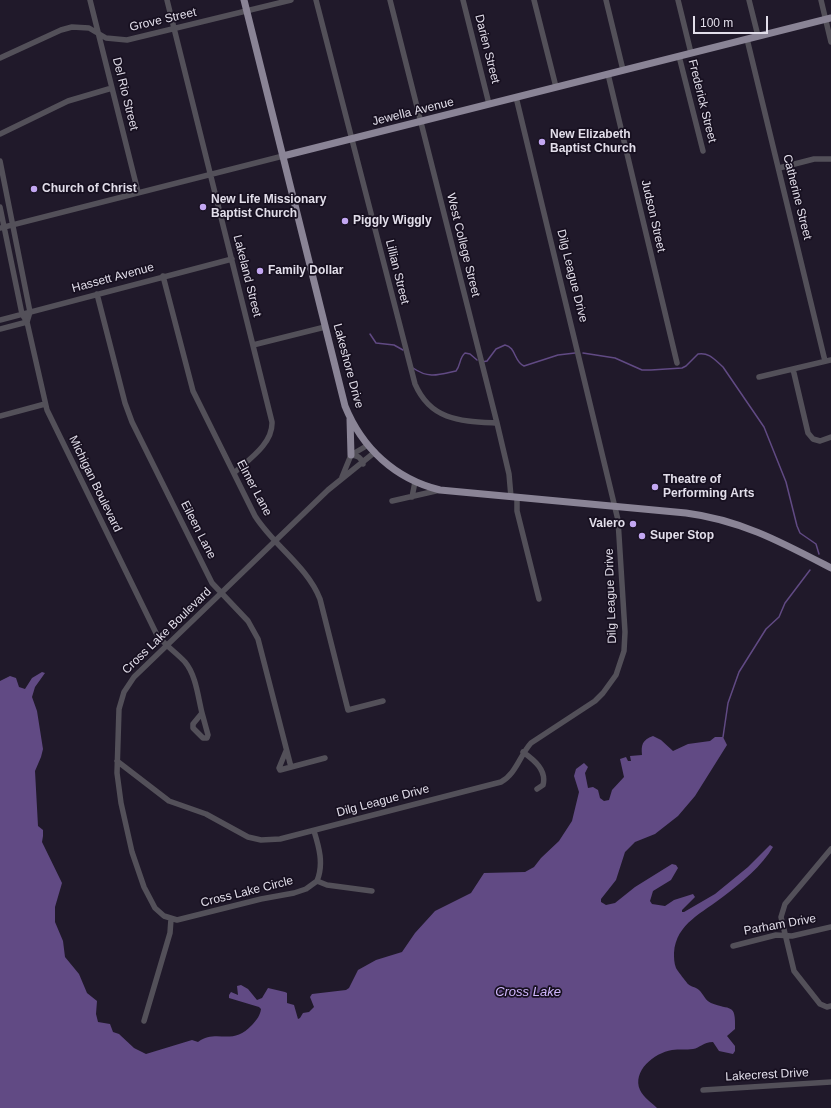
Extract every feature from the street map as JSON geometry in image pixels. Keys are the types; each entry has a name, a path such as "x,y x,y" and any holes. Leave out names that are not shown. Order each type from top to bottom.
{"main road":[{"name":"Lakeshore Drive","path":"244,0 341,390 350,417 368,445 392,469 415,482 440,490 707,516 733,523 768,536 831,568"},
{"name":"Jewella Avenue","path":"283,156 828,18"},
{"path":"350,417 350,458"}],"street":[{"name":"Del Rio Street","path":"90,0 138,192"},
{"name":"Lakeland Street","path":"167,0 273,426 271,434 264,444 234,473"},
{"name":"Grove Street","path":"0,58 66,28 83,27 106,38 127,40 174,30 291,0"},
{"name":"Lillian Street","path":"316,0 412,376 418,392 431,407 447,417 497,423"},
{"name":"West College Street","path":"390,0 497,423 539,599"},
{"name":"Darien Street","path":"463,0 489,104"},
{"path":"534,0 556,87"},
{"path":"606,0 623,70"},
{"name":"Frederick Street","path":"678,0 691,53"},
{"path":"749,0 758,36"},
{"path":"821,0 828,18 831,42"},
{"name":"Catherine Street","path":"747,39 828,360"},
{"name":"Frederick Street","path":"679,56 703,151"},
{"name":"Judson Street","path":"608,74 677,364"},
{"path":"0,134 68,101 112,88"},
{"name":"Dilg League Drive","path":"117,761 170,801 206,814 248,837 261,840 274,840 501,782 512,774 524,752 537,738 595,701 610,684 620,665 625,632 616,507 516,97"},
{"name":"Jewella Avenue","path":"2,227 283,156"},
{"path":"779,168 814,159 831,159"},
{"name":"Michigan Boulevard","path":"0,162 30,312 27,322"},
{"name":"Michigan Boulevard","path":"0,207 2,227 22,314 27,322 45,404 64,446 156,633 166,646 184,660 189,668 202,713"},
{"name":"Hassett Avenue","path":"0,320 232,259"},
{"name":"Elmer Lane","path":"163,276 193,391 255,516 306,574 318,593 348,710 383,701"},
{"name":"Eileen Lane","path":"97,294 125,403 132,422 212,583 248,621 255,632 291,767"},
{"path":"0,329 27,322"},
{"path":"253,345 325,327"},
{"path":"759,377 828,360"},
{"path":"793,369 808,433 813,439 820,441 831,437"},
{"path":"0,416 45,404"},
{"path":"350,458 368,445"},
{"name":"Cross Lake Boulevard","path":"171,920 164,916 152,904 139,872 121,804 117,761 117,721 122,697 134,677 166,646 342,478 363,464 375,452"},
{"path":"350,458 362,459 363,464"},
{"path":"350,458 357,468"},
{"name":"Cross Lake Boulevard","path":"342,478 350,458"},
{"path":"412,497 415,482"},
{"path":"392,501 440,490"},
{"path":"287,750 278,768 280,770 325,758"},
{"path":"524,752 538,763 543,772 543,785 537,789"},
{"path":"314,831 320,856 320,872 317,881 334,886 372,891"},
{"path":"829,1006 820,1004 794,971 784,935 781,917 783,908 831,849"},
{"name":"Cross Lake Circle","path":"171,920 190,918 261,899 294,893 306,889 317,881"},
{"path":"144,1021 170,933 171,920"},
{"name":"Parham Drive","path":"733,946 776,935 792,936 831,927"},
{"name":"Lakecrest Drive","path":"703,1090 831,1082"}],"water":[{"name":"Cross Lake","path":"42,672 45,673 35,687 32,697 37,711 43,749 35,771 38,826 43,830 42,842 62,883 55,907 55,922 63,941 65,957 79,974 87,993 97,1001 96,1014 98,1022 110,1024 113,1032 119,1034 134,1048 146,1054 192,1040 198,1042 205,1038 238,1035 245,1031 257,1019 261,1009 259,1007 229,998 231,992 238,995 237,986 241,985 248,989 257,1000 262,998 268,988 287,993 287,1003 294,1005 298,1019 300,1018 303,1013 309,1012 314,1007 310,997 312,994 346,990 349,988 358,970 376,960 402,952 415,933 435,911 471,893 484,873 525,872 534,867 559,841 572,821 579,792 574,776 576,769 584,763 588,767 585,773 588,788 593,787 598,790 600,798 604,801 609,800 612,790 624,777 620,759 626,757 628,761 631,761 630,756 642,755 644,741 653,736 661,740 673,751 688,744 710,741 715,737 723,737 727,745 695,796 678,816 655,834 635,842 625,852 616,880 601,899 601,902 606,905 615,903 635,887 672,864 676,865 678,868 671,880 653,891 650,901 652,904 665,906 674,900 693,894 695,897 682,910 682,912 684,912 715,894 748,867 770,845 773,847 763,861 744,880 685,926 676,943 674,953 675,966 689,985 699,990 709,1002 733,1011 735,1029 727,1036 735,1046 735,1051 733,1054 719,1051 713,1042 710,1042 693,1049 665,1052 652,1059 642,1070 638,1083 643,1095 657,1108 0,1108 0,681 10,676 16,678 19,687 25,689 32,678"}],"waterway":[{"path":"370,334 376,343 394,345 403,350"},
{"path":"482,362 487,361 496,349 505,345 509,346 518,361 524,366 558,355 575,353"},
{"path":"413,368 424,374 439,375 456,371 465,353 470,354 477,360"},
{"path":"583,353 615,358 642,370 682,368 698,354 709,355 714,359 723,367 764,427 786,482 800,533 816,544 819,554"},
{"path":"723,737 728,703 739,672 766,629 779,617 785,603 810,570"}],"place":[{"name":"New Elizabeth Baptist Church","path":"542,142"},
{"name":"Church of Christ","path":"34,189"},
{"name":"New Life Missionary Baptist Church","path":"203,207"},
{"name":"Piggly Wiggly","path":"345,221"},
{"name":"Family Dollar","path":"260,271"},
{"name":"Theatre of Performing Arts","path":"655,487"},
{"name":"Valero","path":"633,524"},
{"name":"Super Stop","path":"642,536"}]}
